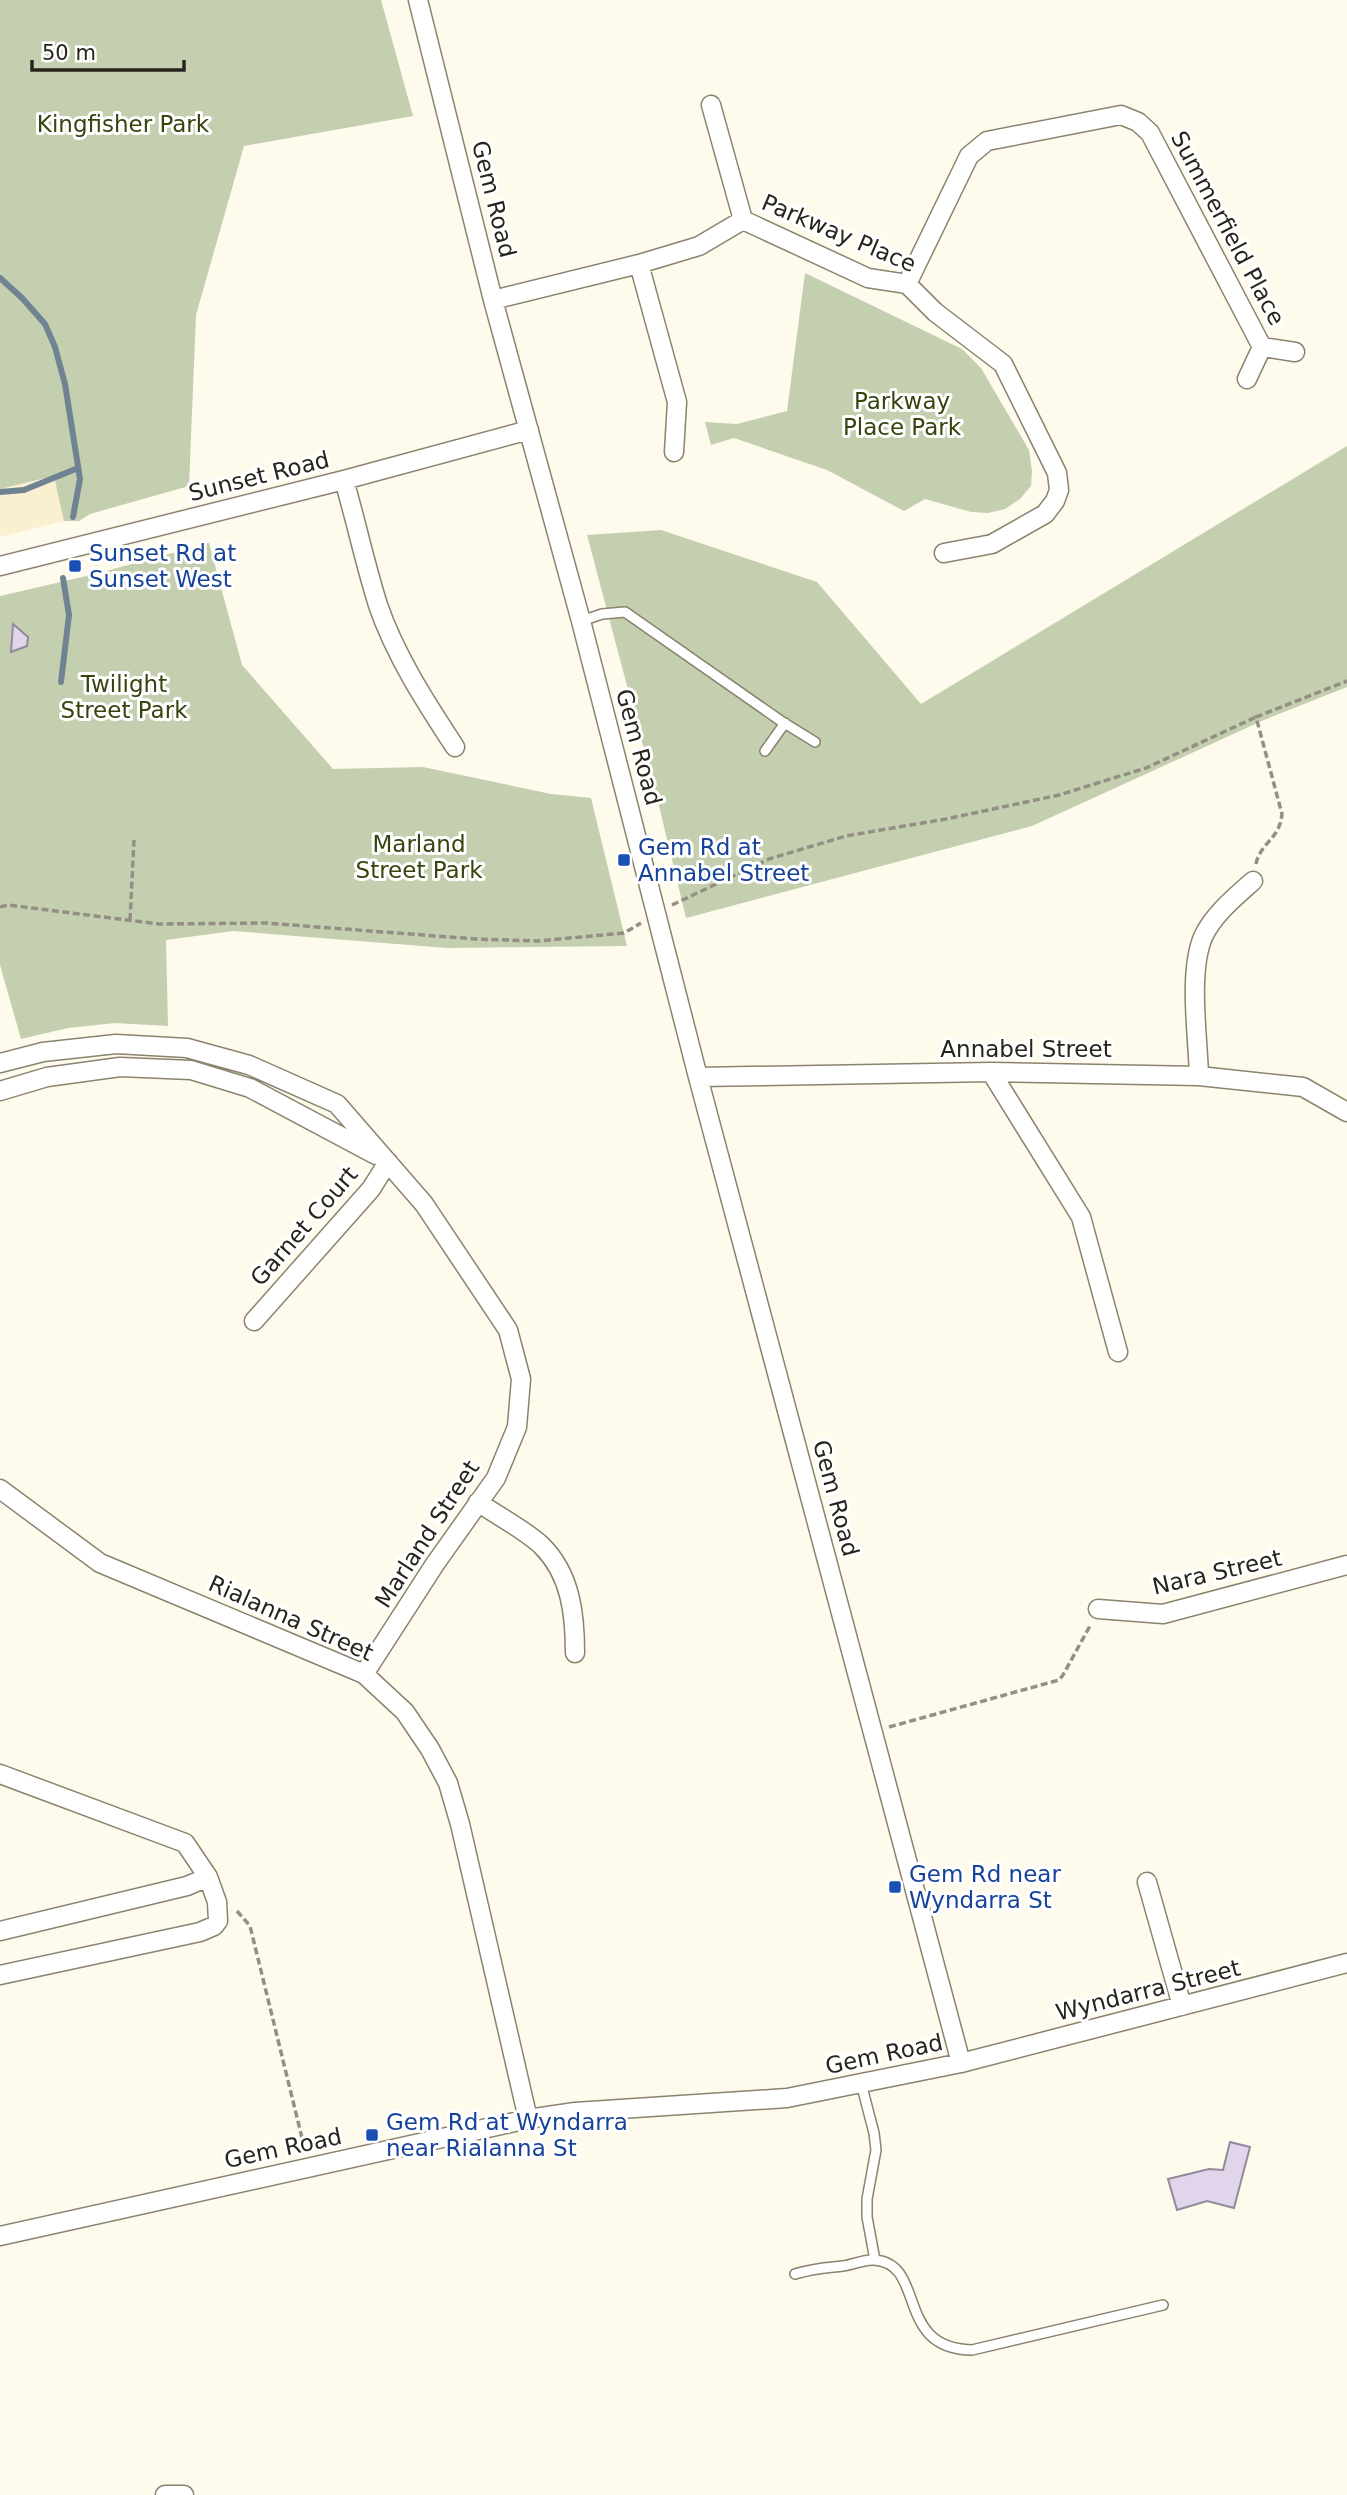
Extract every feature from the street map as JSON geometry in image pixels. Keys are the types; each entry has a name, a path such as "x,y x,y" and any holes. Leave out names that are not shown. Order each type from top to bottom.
{"street":[{"name":"Gem Road","path":"0,2236 528,2119 575,2112 787,2098 961,2063 698,1077 418,0"},
{"path":"711,105 743,220"},
{"name":"Summerfield Place","path":"907,284 969,156 987,141 1121,115 1138,122 1150,133 1262,347"},
{"name":"Parkway Place","path":"494,300 639,264 699,246 743,220 868,278 907,284 935,312 1003,364 1057,473 1059,491 1045,514 992,544 944,553"},
{"path":"639,264 677,402 674,452"},
{"name":"Summerfield Place","path":"1262,347 1296,352"},
{"name":"Summerfield Place","path":"1247,379 1262,347"},
{"name":"Sunset Road","path":"0,566 344,480 529,430"},
{"path":"344,480 379,606 399,651 455,747"},
{"path":"1199,1076 1195,964 1204,935 1226,905 1253,881"},
{"name":"Marland Street","path":"0,1063 43,1052 116,1044 187,1048 249,1065 337,1104 424,1204 508,1330 521,1379 517,1427 496,1478 364,1674"},
{"name":"Marland Street","path":"0,1091 47,1077 120,1067 191,1070 250,1088 388,1162"},
{"path":"991,1072 1081,1217 1118,1352"},
{"name":"Annabel Street","path":"698,1077 991,1072 1199,1076 1303,1087 1347,1112"},
{"name":"Garnet Court","path":"254,1321 371,1189 388,1162"},
{"name":"Rialanna Street","path":"0,1489 100,1563 364,1674 405,1712 430,1748 448,1783 460,1824 528,2119"},
{"path":"478,1502 541,1545 558,1568 570,1593 575,1620 575,1653"},
{"name":"Nara Street","path":"1097,1609 1163,1614 1347,1565"},
{"path":"0,1774 185,1843 208,1877 217,1902 218,1921 214,1926 200,1932 0,1975"},
{"path":"0,1931 187,1886 208,1877"},
{"path":"1147,1882 1182,2006"},
{"name":"Wyndarra Street","path":"961,2063 1347,1963"},
{"path":"165,2495 184,2495"}],"lane":[{"path":"581,621 602,614 625,612 815,742"},
{"path":"765,751 785,723"},
{"path":"860,2083 876,2150 867,2199 867,2217 875,2260"},
{"path":"795,2274 820,2266 844,2266 875,2260 889,2265 902,2275 917,2316 925,2329 942,2345 956,2350 972,2350 1163,2305"}],"path":[{"path":"0,907 8,905 159,924 265,923 476,939 538,941 624,933 656,914 769,859 846,836 946,819 1059,795 1146,768 1256,717 1347,681"},
{"path":"1253,881 1258,855 1281,828 1283,814 1256,717"},
{"path":"130,920 134,840"},
{"path":"873,1731 1059,1680 1085,1636 1097,1609"},
{"path":"233,1907 250,1926 308,2167"}],"shaded area":[{"path":"55,476 64,521 0,537 0,489"}],"green space":[{"name":"Kingfisher Park","path":"0,0 381,0 413,116 244,146 196,315 189,486 90,514 79,521 64,521 54,476 0,489"},
{"name":"Parkway Place Park","path":"805,273 962,349 981,368 1029,450 1031,486 1020,499 1005,509 988,513 971,512 925,499 904,511 827,470 734,438 711,445 705,422 737,424 787,411"},
{"path":"1347,446 1347,687 1264,720 1032,826 686,918 587,535 661,530 817,582 921,704"},
{"name":"Marland Street Park","path":"209,543 242,665 333,769 423,767 551,794 591,798 627,946 447,948 233,931 166,940 168,1026 115,1023 68,1028 21,1039 0,965 0,596"}],"building":[{"path":"13,624 28,637 27,646 11,652"},
{"path":"1230,2142 1250,2147 1234,2208 1207,2201 1177,2210 1168,2179 1209,2169 1223,2170"}],"waterway":[{"path":"0,278 45,324 55,347 65,384 80,479 73,517"},
{"path":"0,492 24,490 78,468"},
{"path":"61,682 69,615 63,578"}],"place":[{"name":"Sunset Rd at Sunset West","path":"75,566"},
{"name":"Gem Rd at Annabel Street","path":"624,860"},
{"name":"Gem Rd near Wyndarra St","path":"895,1887"},
{"name":"Gem Rd at Wyndarra near Rialanna St","path":"372,2135"}],"park label":[{"name":"Twilight Street Park","path":"124,697"}]}
